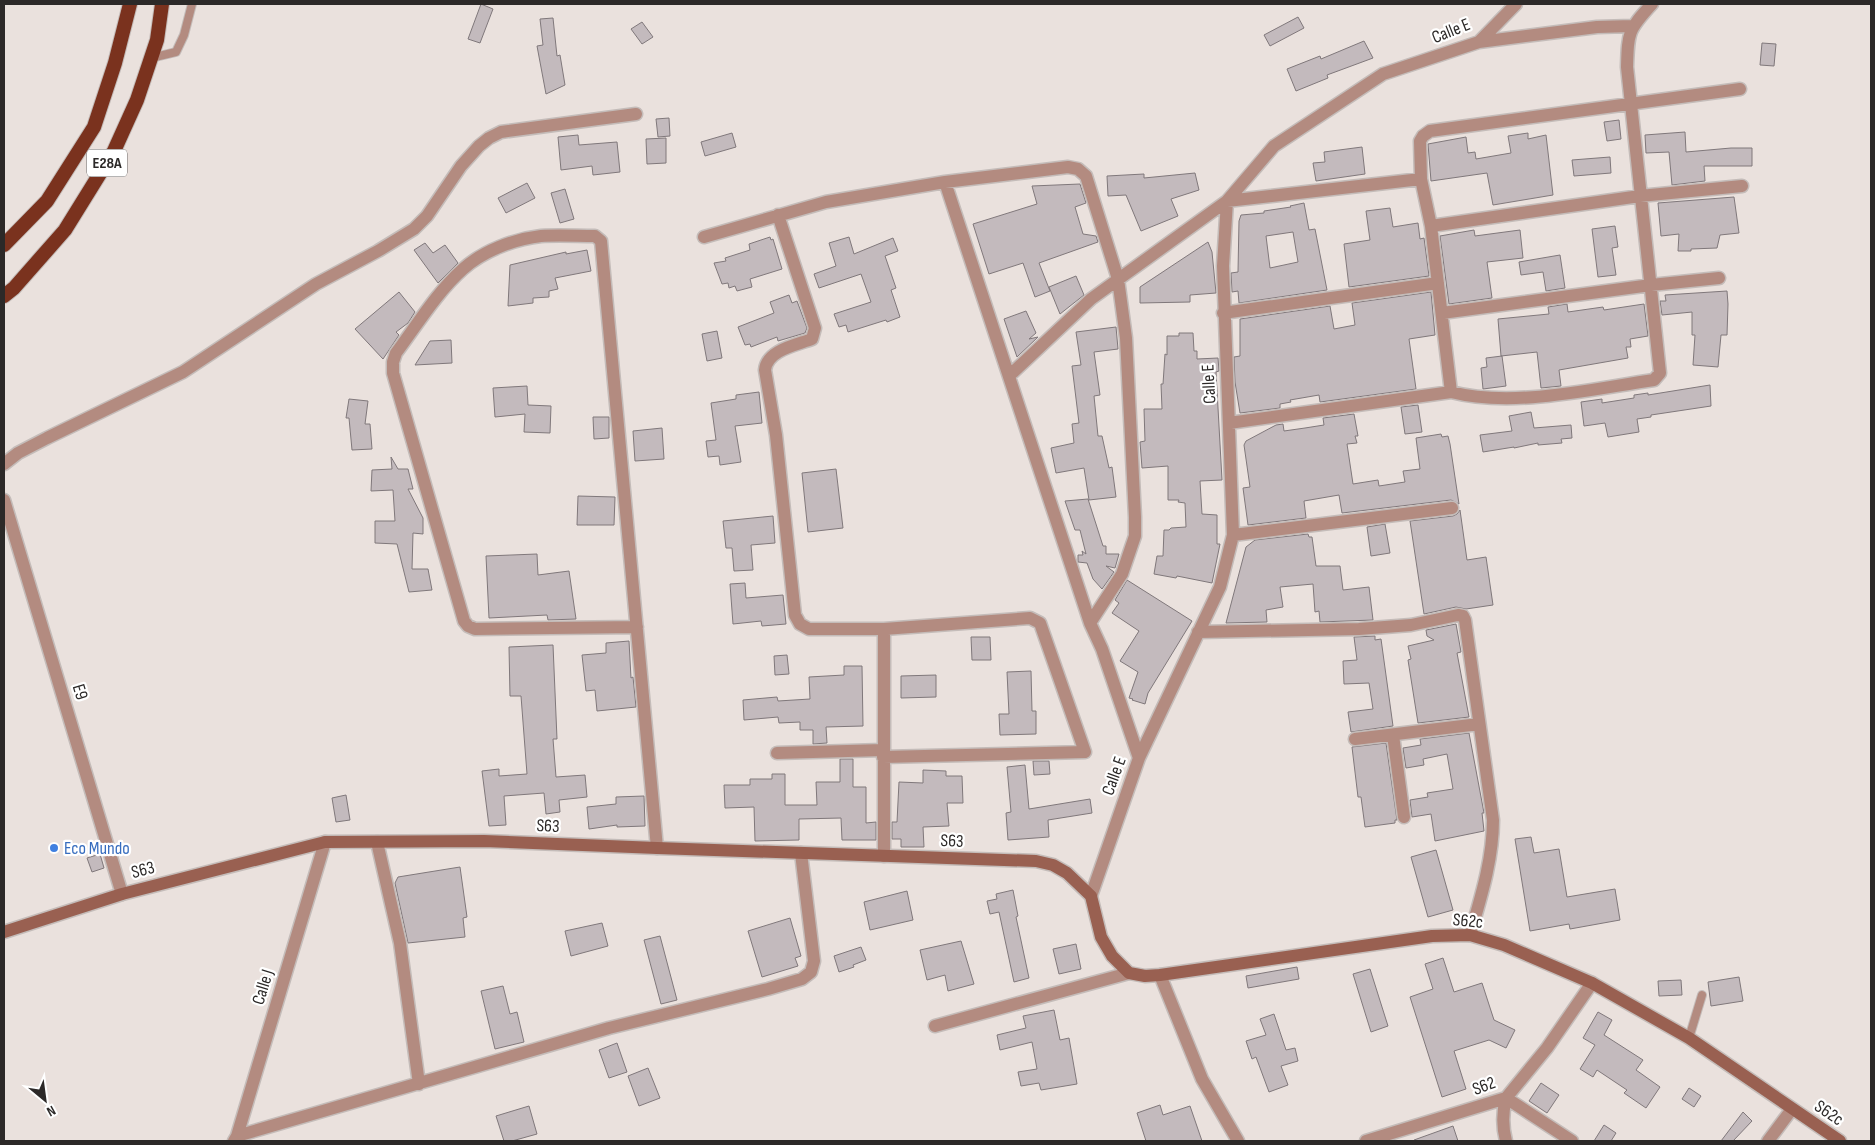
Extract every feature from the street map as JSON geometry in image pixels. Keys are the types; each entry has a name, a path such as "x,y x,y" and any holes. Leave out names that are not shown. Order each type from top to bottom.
{"highway":[{"name":"E28A","path":"4,245 48,201 94,127 115,64 130,4"},
{"name":"E28A","path":"4,296 14,288 64,230 114,151 137,100 157,40 162,4"}],"main road":[{"name":"S63","path":"4,932 122,894 324,842 484,840 1036,861 1053,865 1067,873 1091,896"},
{"path":"1091,896 1101,937 1112,956 1129,973"},
{"name":"S62c","path":"1129,973 1145,976 1160,975 1432,936 1470,935 1504,945 1592,982 1689,1038 1840,1141"}],"street":[{"name":"Calle E","path":"1091,896 1139,758 1220,587 1233,535 1222,266 1227,201 1274,146 1383,74 1479,42 1516,4"},
{"path":"1229,423 1451,392 1465,396 1502,398 1544,396 1654,380 1660,373 1627,67 1628,42 1632,26 1652,4"},
{"path":"1479,42 1596,27 1632,26"},
{"path":"1451,392 1432,226 1421,179 1420,141 1423,136 1430,132 1740,89"},
{"path":"4,464 18,453 47,438 183,372 316,284 378,251 414,229 427,216 461,166 489,138 501,132 636,114"},
{"path":"704,237 826,202 945,182 1068,167 1078,169 1086,176 1118,279 1126,338 1135,536 1122,574 1090,623"},
{"path":"1009,376 1091,299 1227,201 1421,179"},
{"path":"945,182 1090,623 1102,650 1139,758"},
{"path":"1432,226 1640,196 1742,186"},
{"path":"777,753 1084,752 1040,623 1036,620 1030,618 884,629 809,629 800,624 795,615 776,435 765,370 768,360 782,350 812,339 814,328 778,215"},
{"path":"638,627 475,629 468,626 464,621 393,372 393,362 396,353 439,296 463,269 485,254 511,243 540,236 595,236 601,241 638,627 657,848"},
{"path":"1442,313 1651,285 1719,278"},
{"path":"1224,313 1438,283"},
{"name":"E9","path":"4,500 122,894"},
{"path":"1233,535 1452,508"},
{"path":"1198,632 1359,630 1411,625 1458,615 1462,616 1465,620 1493,820 1493,838 1484,888 1470,935"},
{"path":"884,629 884,856"},
{"path":"1355,739 1479,724"},
{"path":"1393,735 1404,817"},
{"name":"Calle J","path":"235,1138 324,842"},
{"path":"376,842 400,943 419,1084"},
{"path":"235,1138 609,1028 758,992 802,979 810,972 814,961 800,853"},
{"path":"935,1026 1129,973"},
{"path":"1160,975 1202,1079 1238,1141"},
{"name":"S62","path":"1366,1141 1506,1098 1547,1048 1592,982"},
{"path":"1506,1141 1502,1126 1502,1112 1506,1098 1572,1141"},
{"path":"1768,1141 1792,1109"}],"lane":[{"path":"150,58 176,52 184,35 192,4"},
{"path":"1689,1038 1702,995"}],"building":[{"path":"481,4 493,9 480,43 468,39"},
{"path":"1298,17 1304,28 1270,46 1264,35"},
{"path":"553,18 557,56 560,55 565,85 546,94 537,46 543,45 540,19"},
{"path":"642,22 653,37 642,44 631,29"},
{"path":"1364,41 1373,58 1327,75 1328,78 1296,91 1287,69 1320,56 1321,59"},
{"path":"1762,43 1776,44 1774,66 1760,65"},
{"path":"669,118 670,136 658,137 656,119"},
{"path":"1619,120 1621,139 1607,141 1604,122"},
{"path":"1685,132 1686,152 1752,148 1752,166 1704,166 1705,181 1672,185 1669,152 1646,153 1645,135"},
{"path":"732,133 736,147 705,156 701,142"},
{"path":"1528,133 1528,139 1546,135 1553,195 1493,205 1487,173 1431,181 1428,144 1466,137 1468,153 1475,152 1476,159 1511,153 1508,136"},
{"path":"578,135 579,145 617,142 620,172 593,175 592,166 561,170 558,137"},
{"path":"666,138 666,163 647,164 646,139"},
{"path":"1362,147 1365,174 1316,181 1313,163 1325,162 1324,152"},
{"path":"1610,157 1611,173 1574,176 1572,160"},
{"path":"1195,173 1199,190 1171,199 1178,216 1141,231 1126,195 1108,196 1107,176 1144,174 1144,178"},
{"path":"527,183 535,198 506,213 498,198"},
{"path":"1080,184 1086,203 1075,207 1083,234 1096,236 1098,242 1039,263 1050,291 1035,297 1023,263 989,274 973,224 1037,204 1032,186"},
{"path":"565,189 574,219 560,223 551,193"},
{"path":"1734,197 1739,233 1720,235 1717,248 1678,251 1679,234 1661,236 1658,203"},
{"path":"1304,203 1309,230 1315,229 1327,290 1239,303 1238,291 1232,292 1231,273 1238,272 1239,221 1241,215 1264,213 1264,211","holes":["1293,232 1298,262 1270,268 1266,236"]},
{"path":"1390,208 1393,227 1418,223 1420,239 1424,238 1429,276 1349,287 1344,244 1370,240 1366,211"},
{"path":"1615,226 1618,247 1612,248 1616,275 1598,277 1592,229"},
{"path":"1474,230 1475,236 1520,230 1523,258 1487,262 1492,298 1449,304 1440,236"},
{"path":"770,237 771,240 773,239 782,269 750,279 752,287 737,291 735,286 729,288 728,283 722,284 714,263 726,261 725,258 750,250 749,244"},
{"path":"849,237 854,254 893,238 898,251 885,256 896,288 891,290 900,317 848,332 846,325 839,327 834,314 871,302 861,274 819,288 814,274 836,266 829,243"},
{"path":"1208,242 1212,252 1216,293 1190,295 1190,302 1140,303 1140,287"},
{"path":"425,243 433,253 445,245 458,263 438,283 414,250"},
{"path":"587,250 591,271 555,278 558,289 549,291 549,297 533,298 533,303 508,306 510,265 566,252 566,254"},
{"path":"1560,255 1565,288 1546,291 1543,272 1521,275 1519,262"},
{"path":"1076,276 1084,295 1060,314 1049,287"},
{"path":"1727,291 1727,335 1721,335 1718,367 1693,365 1695,335 1692,335 1692,312 1662,315 1660,301 1666,301 1665,295"},
{"path":"399,292 415,312 408,323 396,332 399,335 383,359 355,329"},
{"path":"1431,292 1435,335 1409,339 1416,389 1320,402 1319,395 1290,400 1291,402 1280,404 1280,408 1240,413 1235,382 1234,357 1240,356 1240,319 1330,306 1334,329 1355,325 1352,303"},
{"path":"789,295 792,303 797,301 807,328 805,333 778,341 777,337 751,347 750,344 745,345 738,327 774,313 770,302"},
{"path":"1567,304 1568,312 1603,307 1604,310 1644,304 1648,336 1630,339 1631,347 1626,347 1628,358 1559,370 1561,386 1541,388 1537,352 1501,356 1498,319 1549,314 1548,307"},
{"path":"1026,311 1036,333 1029,339 1038,337 1017,357 1004,319"},
{"path":"1116,327 1118,349 1094,352 1100,395 1094,396 1098,436 1102,436 1109,468 1112,467 1116,497 1089,500 1084,468 1056,473 1051,448 1074,443 1072,424 1079,423 1072,366 1081,365 1076,332"},
{"path":"717,331 722,358 707,361 702,334"},
{"path":"1179,333 1193,333 1194,351 1197,351 1197,359 1218,358 1219,371 1216,372 1222,480 1200,481 1202,514 1217,515 1217,544 1220,544 1212,583 1177,576 1176,578 1154,574 1157,556 1163,556 1164,530 1186,527 1185,503 1178,502 1179,500 1168,500 1168,466 1142,468 1140,442 1145,441 1144,409 1162,409 1161,384 1163,384 1165,354 1167,355 1167,336 1179,336"},
{"path":"451,340 452,363 415,365 430,341"},
{"path":"1502,356 1506,386 1483,389 1481,368 1487,367 1486,358"},
{"path":"1710,385 1711,406 1651,415 1651,417 1637,419 1639,432 1608,437 1605,423 1584,426 1581,402 1602,399 1602,403 1634,398 1634,395 1648,393 1648,395"},
{"path":"527,386 528,405 551,406 550,433 524,432 525,414 495,417 493,388"},
{"path":"759,392 762,423 735,426 741,462 720,465 719,456 708,457 706,441 716,440 711,403 736,399 736,395"},
{"path":"349,399 368,401 365,424 370,424 372,449 352,450 349,418 346,418"},
{"path":"1418,405 1422,432 1405,434 1401,407"},
{"path":"1531,412 1534,428 1571,425 1572,438 1561,439 1562,443 1538,445 1538,443 1483,452 1480,435 1512,431 1509,416"},
{"path":"1354,414 1358,436 1355,436 1357,443 1347,444 1353,484 1378,480 1379,486 1405,482 1403,471 1420,469 1416,438 1441,434 1442,437 1448,436 1459,504 1451,500 1342,513 1339,495 1304,501 1306,518 1248,525 1243,488 1250,487 1244,445 1246,441 1276,425 1283,424 1284,431 1324,425 1323,418"},
{"path":"593,417 609,417 609,438 594,439"},
{"path":"662,428 664,459 635,461 633,431"},
{"path":"391,457 398,469 408,469 413,489 408,489 423,518 423,534 413,533 412,569 428,569 432,590 409,592 397,544 375,543 375,521 395,521 393,490 371,491 372,470 392,469"},
{"path":"836,469 843,528 808,532 802,473"},
{"path":"578,496 615,497 614,525 577,525"},
{"path":"1088,499 1103,546 1106,546 1106,554 1119,554 1115,568 1106,566 1114,572 1102,589 1093,579 1087,563 1078,562 1078,555 1083,555 1082,551 1086,554 1080,530 1075,530 1065,501"},
{"path":"1460,510 1467,560 1486,557 1493,605 1466,609 1456,607 1424,614 1410,521 1453,516"},
{"path":"773,516 775,543 751,545 753,570 734,571 732,548 726,548 723,521"},
{"path":"1385,524 1390,553 1371,556 1367,527"},
{"path":"1308,534 1309,537 1312,537 1316,566 1340,566 1343,590 1369,587 1373,620 1320,622 1319,611 1315,612 1313,584 1280,587 1283,607 1266,610 1267,622 1226,623 1246,547 1255,540"},
{"path":"537,554 538,575 569,571 576,619 548,620 547,615 489,618 486,556"},
{"path":"1127,580 1192,621 1148,693 1145,704 1129,698 1138,672 1120,661 1139,631 1112,613 1119,603 1115,600"},
{"path":"745,583 746,598 783,595 786,624 762,626 761,621 733,624 730,584"},
{"path":"1456,624 1461,652 1457,653 1469,717 1418,723 1408,660 1411,659 1408,646 1434,640 1427,636 1426,630"},
{"path":"1375,636 1375,640 1381,639 1393,726 1351,732 1348,712 1373,709 1369,683 1344,684 1343,661 1357,660 1354,637"},
{"path":"971,637 990,637 991,660 972,660"},
{"path":"629,641 631,678 633,677 636,707 597,711 595,690 586,691 582,655 606,653 606,643"},
{"path":"553,645 557,739 553,739 556,777 585,775 587,797 559,800 560,812 546,814 544,793 504,796 506,825 489,826 482,771 499,769 499,776 527,774 521,696 510,696 509,647"},
{"path":"787,655 789,674 775,675 774,656"},
{"path":"844,666 862,666 863,726 826,727 827,743 813,744 813,730 800,730 800,722 779,723 778,717 744,720 743,700 777,697 778,701 810,699 809,677 844,675"},
{"path":"1031,671 1032,711 1036,711 1036,734 1000,735 999,714 1009,714 1007,672"},
{"path":"936,675 936,697 901,698 901,676"},
{"path":"1469,733 1484,813 1482,813 1484,831 1435,841 1431,814 1412,817 1410,800 1428,797 1427,793 1453,789 1447,754 1423,759 1424,765 1406,768 1403,748 1421,745 1420,739"},
{"path":"1386,743 1397,820 1395,820 1395,823 1365,827 1361,797 1358,797 1352,747"},
{"path":"840,759 853,759 853,787 866,787 866,823 876,822 876,840 842,840 841,818 799,819 799,840 755,841 754,807 725,808 724,785 750,785 750,779 772,779 772,774 785,774 785,805 817,805 816,782 840,782"},
{"path":"1033,761 1049,761 1050,774 1034,775"},
{"path":"1025,765 1029,809 1090,799 1092,813 1048,820 1049,837 1008,840 1006,813 1011,812 1007,767"},
{"path":"923,770 946,771 946,776 962,776 963,803 947,803 949,826 923,827 924,847 901,847 901,839 892,839 892,822 897,822 899,782 923,783"},
{"path":"346,795 350,820 336,822 332,798"},
{"path":"644,796 645,826 617,827 617,825 589,829 587,807 616,804 616,797"},
{"path":"1531,837 1534,853 1559,849 1567,897 1615,889 1620,920 1570,929 1569,924 1530,931 1515,839"},
{"path":"1436,850 1453,910 1428,917 1411,857"},
{"path":"100,854 104,868 92,872 87,858"},
{"path":"460,867 467,917 463,918 465,937 408,943 395,883 398,877"},
{"path":"1013,890 1018,916 1016,917 1029,978 1014,982 999,912 990,914 987,901 997,899 996,894"},
{"path":"907,891 913,920 870,930 864,902"},
{"path":"790,918 801,956 795,958 798,966 762,977 748,931"},
{"path":"602,923 608,946 571,956 565,931"},
{"path":"660,936 677,1000 661,1004 644,940"},
{"path":"961,941 974,984 948,991 945,975 927,980 920,950"},
{"path":"1076,944 1081,969 1059,974 1053,949"},
{"path":"861,947 866,960 853,965 854,967 839,972 834,956"},
{"path":"1443,958 1454,992 1482,983 1494,1020 1515,1030 1506,1048 1489,1040 1454,1051 1466,1089 1442,1097 1410,997 1433,989 1425,964"},
{"path":"1297,967 1299,979 1248,988 1246,976"},
{"path":"1370,969 1388,1026 1371,1032 1353,974"},
{"path":"1739,977 1743,1001 1711,1006 1708,982"},
{"path":"1681,980 1682,995 1659,996 1658,981"},
{"path":"503,986 510,1014 517,1012 524,1042 495,1049 481,991"},
{"path":"1054,1010 1060,1040 1069,1038 1077,1084 1041,1090 1039,1083 1021,1086 1018,1072 1037,1069 1032,1042 1000,1050 997,1035 1026,1028 1023,1016"},
{"path":"1598,1012 1612,1020 1604,1035 1643,1060 1636,1070 1660,1087 1646,1108 1624,1093 1627,1090 1597,1070 1593,1077 1580,1069 1595,1045 1583,1038"},
{"path":"1274,1014 1286,1050 1295,1048 1298,1061 1281,1066 1288,1085 1269,1092 1256,1057 1252,1059 1246,1041 1266,1035 1260,1019"},
{"path":"617,1043 627,1072 609,1078 599,1050"},
{"path":"648,1068 660,1098 639,1106 628,1076"},
{"path":"1541,1083 1559,1095 1547,1113 1529,1101"},
{"path":"1689,1088 1701,1096 1694,1107 1682,1099"},
{"path":"1160,1105 1163,1115 1190,1106 1202,1141 1146,1141 1137,1113"},
{"path":"529,1106 537,1134 512,1141 504,1141 496,1116"},
{"path":"1743,1112 1752,1121 1733,1141 1721,1141"},
{"path":"1604,1125 1616,1133 1611,1141 1594,1141"},
{"path":"1453,1126 1458,1141 1414,1140"}],"place":[{"name":"Eco Mundo","path":"54,848"}]}
